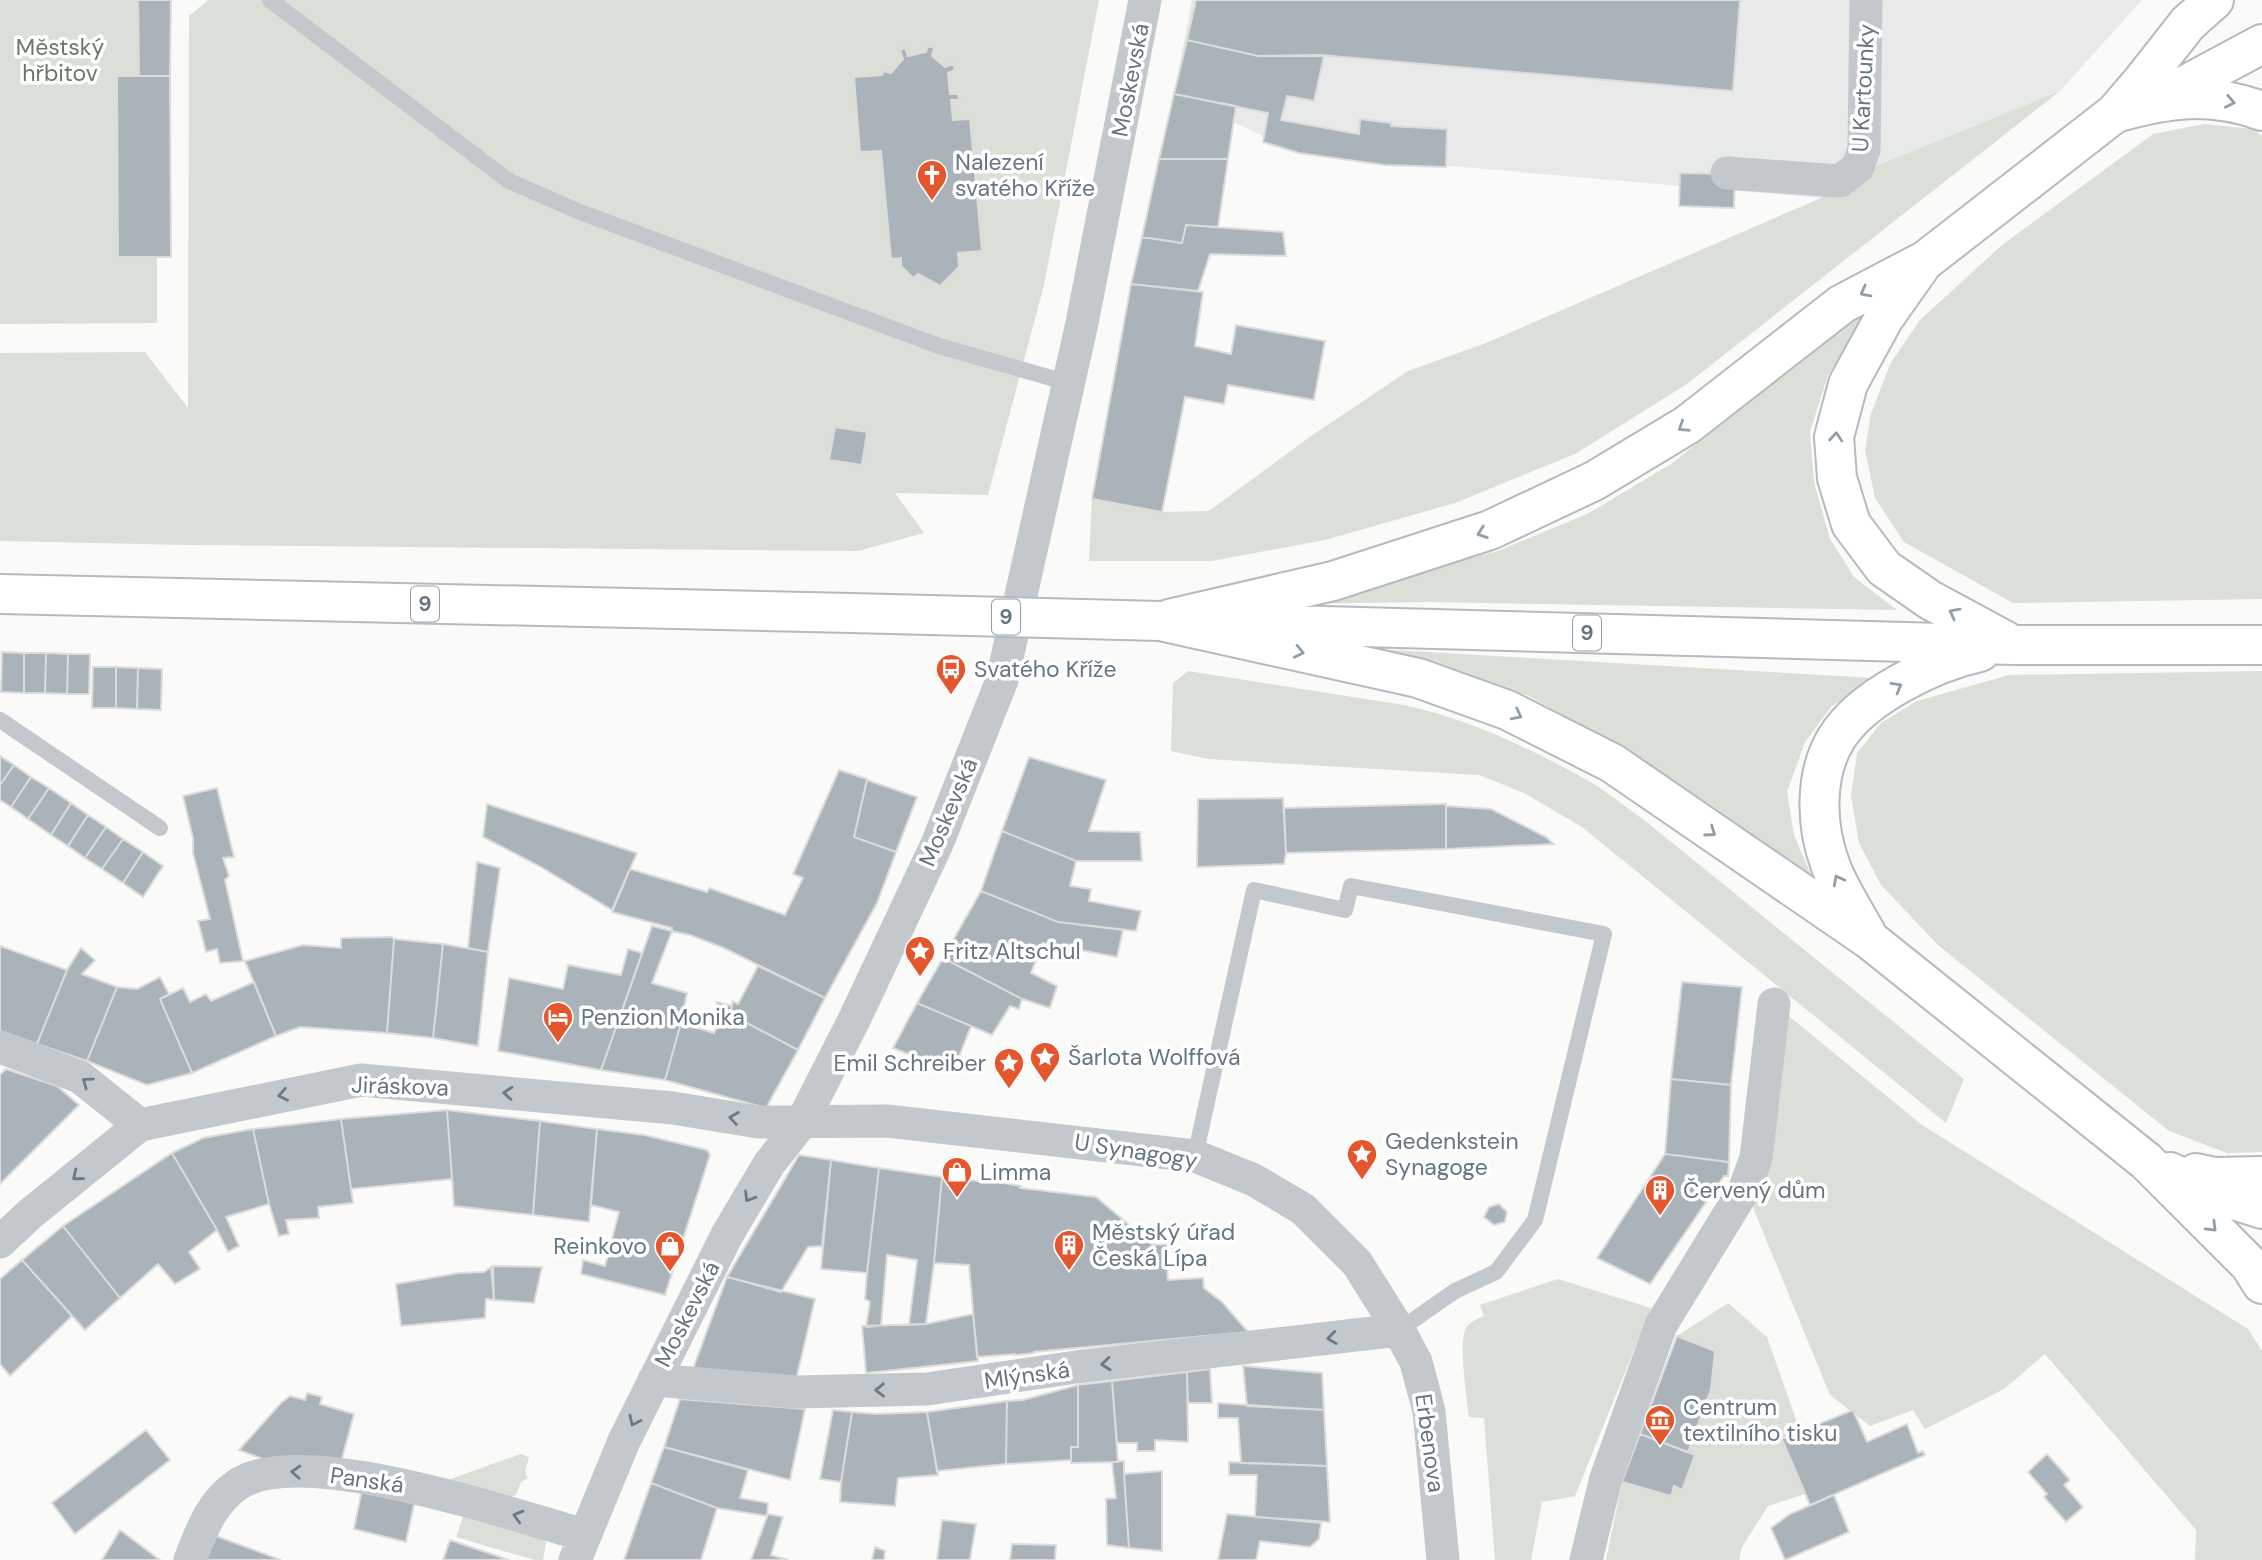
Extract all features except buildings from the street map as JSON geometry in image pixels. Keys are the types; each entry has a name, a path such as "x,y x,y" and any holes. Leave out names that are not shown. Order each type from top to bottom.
{"main road":[{"path":"2169,45 2193,0"},
{"path":"1160,621 1333,581 1502,525 1594,481 1687,425 1842,304 1926,260 2115,113 2188,23 2214,0"},
{"path":"2154,102 2262,44"},
{"path":"2115,113 2154,102 2199,97 2232,101 2262,111"},
{"path":"1926,260 1884,318 1848,384 1834,437 1837,478 1851,524 1884,568 1930,600 2014,645"},
{"name":"9","path":"0,594 851,613 2014,645 2262,645"},
{"path":"1160,621 1418,678 1507,710 1612,763 1870,940 2146,1161 2258,1272"},
{"path":"1870,940 1830,865 1822,831 1819,803 1822,776 1836,738 1872,702 1899,685 1974,653 2014,645"},
{"path":"2146,1161 2215,1177 2262,1176"},
{"path":"2146,1161 2224,1197 2262,1209"}],"street":[{"name":"Moskevská","path":"580,1548 624,1441 727,1235 769,1164 802,1122 854,1020 937,844 1002,680 1069,383 1145,0"},
{"name":"U Kartounky","path":"1727,173 1840,181 1858,167 1864,149 1866,0"},
{"path":"1586,1560 1606,1478 1661,1325 1745,1188 1756,1158 1774,1004"},
{"path":"0,1047 80,1077 140,1125"},
{"name":"Jiráskova","path":"0,1242 30,1214 140,1125 361,1080 673,1108 758,1122 802,1122"},
{"name":"U Synagogy","path":"802,1122 887,1121 1195,1157 1254,1180 1303,1209 1357,1263 1399,1330"},
{"name":"Mlýnská","path":"654,1380 796,1392 927,1390 1076,1367 1399,1330"},
{"name":"Erbenova","path":"1399,1330 1416,1362 1429,1411 1443,1560"},
{"name":"Panská","path":"190,1560 217,1502 240,1483 275,1471 333,1473 415,1487 580,1548"}],"lane":[{"path":"270,0 509,181 580,212 939,346 1069,383"},
{"path":"0,720 160,828"},
{"path":"1195,1157 1254,890 1345,910 1351,886 1604,934 1535,1220 1496,1272 1455,1291 1399,1330"}],"shaded area":[{"path":"1192,0 2142,0 2060,91 1821,198 1299,153 1174,94"}],"green space":[{"name":"Městský hřbitov","path":"0,0 170,0 157,76 117,77 118,257 157,257 157,323 0,324"},
{"path":"208,0 1099,0 1044,285 988,495 895,493 924,533 858,551 0,541 0,353 145,352 188,408 189,16"},
{"path":"2060,91 1687,384 1575,454 1455,503 1325,540 1212,561 1089,561 1092,499 1162,512 1209,511 1311,436 1408,371 1486,343 1821,198 1840,181"},
{"path":"2204,124 2253,129 2262,136 2262,599 2013,603 1904,542 1875,498 1865,450 1871,414 1890,364 1920,320 2002,245 2153,134"},
{"path":"1872,306 1828,375 1810,432 1814,482 1830,539 1854,577 1897,610 1428,602 1287,604 1498,551 1589,513 1671,464"},
{"path":"1358,648 1874,678 1831,707 1805,742 1787,792 1794,835 1815,884 1714,807 1617,745 1527,695"},
{"path":"1188,671 1429,711 1501,737 1592,783 1644,820 1964,1079 1946,1123 1582,827 1524,793 1479,775 1208,759 1171,751 1173,683"},
{"path":"2262,671 2262,1152 2227,1153 2169,1131 1939,946 1881,885 1859,843 1851,795 1857,753 1881,723 1917,701 2009,675"},
{"path":"1774,1004 1922,1125 2248,1329 2262,1351 2262,1560 2195,1560 2196,1530 2045,1354 2004,1389 1925,1429 1913,1410 1870,1426 1830,1395 1745,1188"},
{"path":"1558,1279 1651,1308 1575,1496 1542,1502 1531,1560 1495,1560 1484,1418 1469,1417 1464,1371 1464,1335 1470,1324 1484,1316 1480,1305"},
{"path":"1728,1303 1767,1337 1800,1431 1782,1439 1805,1494 1768,1506 1742,1547 1739,1560 1606,1560 1622,1482 1670,1496 1674,1486 1682,1489 1695,1455 1688,1452 1711,1389 1715,1352 1677,1336"},
{"path":"521,1454 529,1457 525,1472 528,1478 521,1482 516,1495 510,1497 458,1487 450,1479"},
{"path":"466,1508 540,1536 546,1543 543,1560 534,1560 456,1537"}],"place":[{"name":"Nalezení svatého Kříže","path":"932,202"},
{"name":"Svatého Kříže","path":"951,696"},
{"name":"Fritz Altschul","path":"920,978"},
{"name":"Penzion Monika","path":"558,1044"},
{"name":"Šarlota Wolffová","path":"1045,1084"},
{"name":"Emil Schreiber","path":"1009,1090"},
{"name":"Gedenkstein Synagoge","path":"1362,1181"},
{"name":"Limma","path":"957,1199"},
{"name":"Červený dům","path":"1660,1217"},
{"name":"Městský úřad Česká Lípa","path":"1069,1272"},
{"name":"Reinkovo","path":"670,1273"},
{"name":"Centrum textilního tisku","path":"1660,1447"}]}
